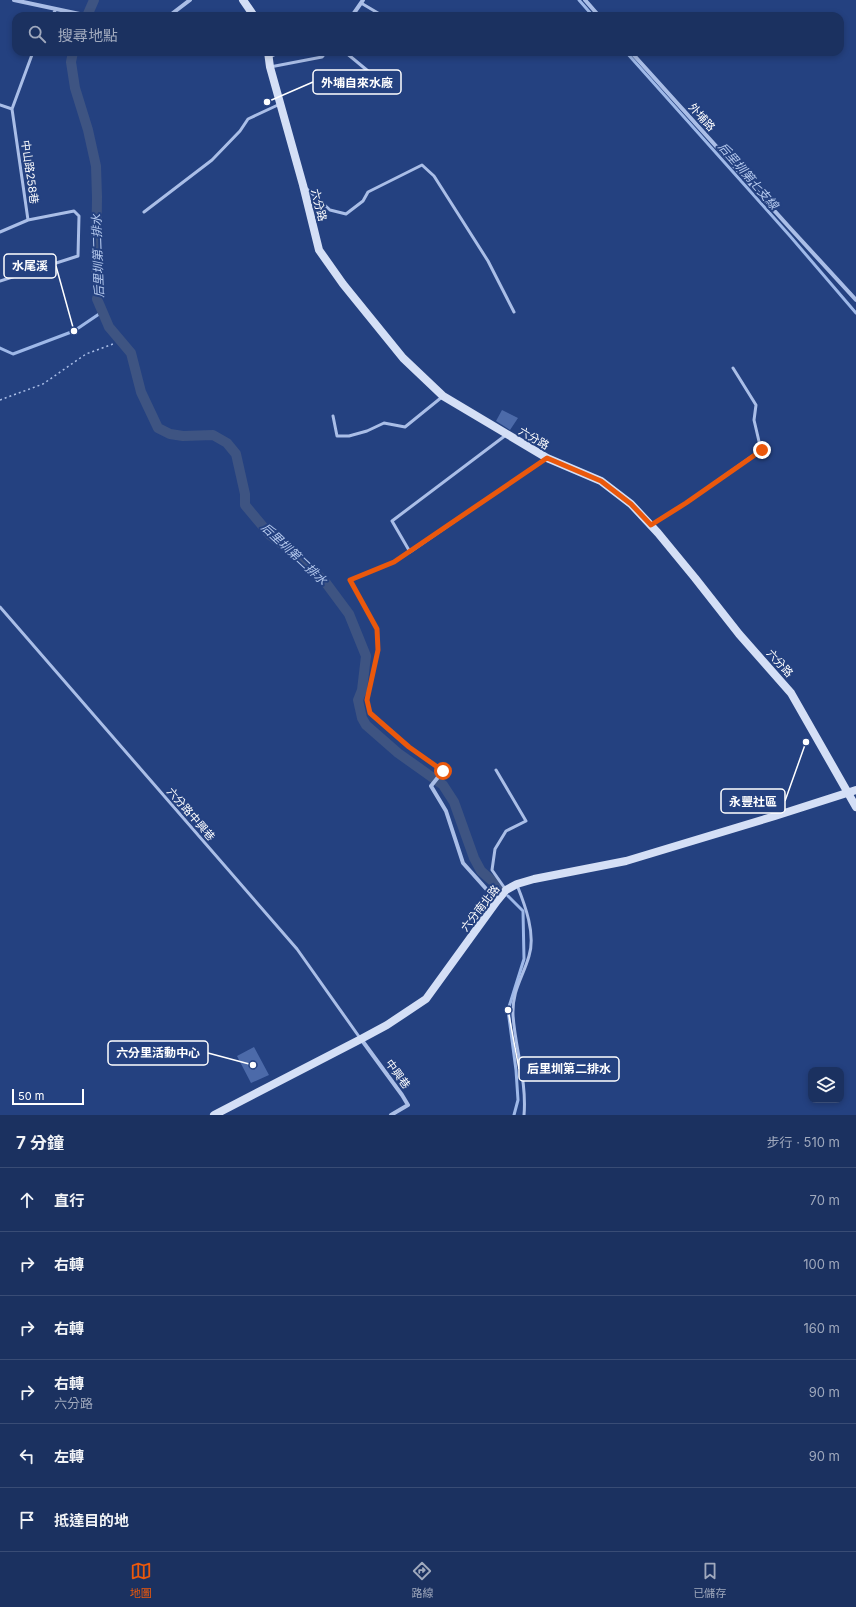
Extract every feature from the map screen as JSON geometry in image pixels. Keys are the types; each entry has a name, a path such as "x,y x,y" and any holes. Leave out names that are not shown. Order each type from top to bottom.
{"street":[{"path":"14,0 70,12"},
{"path":"174,12 190,0"},
{"path":"243,0 250,12"},
{"path":"585,0 596,12"},
{"path":"355,12 362,1"},
{"name":"六分路","path":"268,56 270,68 303,185 319,250 343,284 403,358 443,396 547,458 601,481 631,504 651,525 739,634 791,693 852,791 856,806"},
{"name":"外埔路","path":"635,56 856,300"},
{"path":"443,771 431,786 446,811 463,864 496,901"},
{"name":"六分南北路","path":"214,1115 387,1025 426,999 496,901 506,890 517,884 534,879 626,861 852,791"},
{"name":"中興巷","path":"361,1039 408,1105 391,1115"}],"lane":[{"path":"362,1 377,12"},
{"path":"0,105 12,109 32,56"},
{"path":"270,68 323,56"},
{"path":"350,56 368,70"},
{"path":"144,212 212,160 240,130 248,119 280,103"},
{"name":"中山路258巷","path":"0,232 28,220 12,109"},
{"path":"303,185 330,210 346,214 363,201 368,192 422,165 434,176 488,261 514,312"},
{"path":"0,281 78,256 80,216 74,210 28,220"},
{"path":"651,525 686,503 762,450 754,420 756,405 733,368"},
{"path":"333,416 337,436 348,436 367,431 384,423 405,428 443,396"},
{"path":"507,435 392,521 410,552 547,458"},
{"name":"六分路中興巷","path":"0,607 297,949 361,1039"},
{"path":"496,770 526,821 506,831 495,849 492,870 506,890"},
{"path":"517,884 526,908 531,934 530,955 516,987 513,1013 523,1079 525,1106 524,1115"}],"path":[{"path":"0,400 43,384 86,354 113,344"},
{"path":"410,552 394,562 350,580 377,629 378,650 367,700 370,713 409,747 443,771"}],"building":[{"path":"502,410 518,418 510,430 496,421"},
{"path":"254,1047 269,1075 251,1083 237,1056"}],"waterway":[{"name":"后里圳第二排水","path":"89,12 94,0"},
{"name":"后里圳第七支線","path":"579,0 590,12"},
{"name":"后里圳第二排水","path":"72,56 71,62 75,88 88,130 96,166 96,274 99,291 97,299 109,327 131,353 141,392 158,428 170,434 183,436 213,435 227,443 236,454 245,494 245,505 270,535 300,558 326,583 349,614 366,656 362,690 358,700 362,718 366,725 398,753 443,785 454,802 474,858 481,871 498,886"},
{"name":"后里圳第七支線","path":"630,56 790,236 856,313"},
{"path":"0,348 13,354 74,331 102,312"},
{"name":"后里圳第二排水","path":"508,896 523,911 524,959 508,1010 516,1070 518,1100 514,1115"}],"place":[{"name":"外埔自來水廠","path":"267,102"},
{"name":"水尾溪","path":"74,331"},
{"name":"永豐社區","path":"806,742"},
{"name":"后里圳第二排水","path":"508,1010"},
{"name":"六分里活動中心","path":"253,1065"}],"route":[{"path":"443,771 409,747 370,713 367,700 378,650 377,629 360,601 350,580 394,562 547,458 601,481 631,504 651,525 686,503 762,450"}]}
